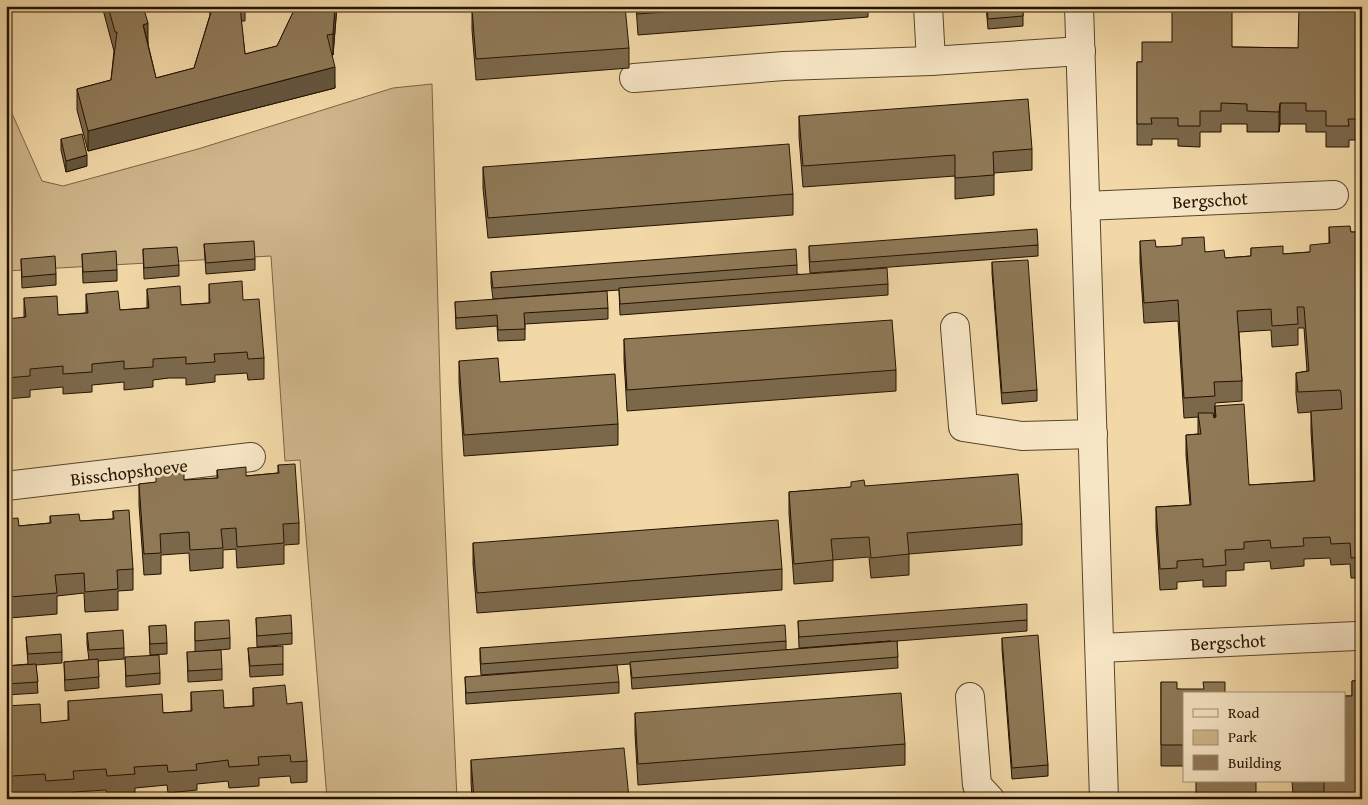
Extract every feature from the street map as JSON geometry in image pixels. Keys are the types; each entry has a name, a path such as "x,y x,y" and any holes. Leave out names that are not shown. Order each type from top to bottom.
{"street":[{"path":"928,6 931,61"},
{"path":"1079,6 1104,799"},
{"path":"634,78 784,66 931,61 1081,52"},
{"name":"Bergschot","path":"1085,206 1334,194"},
{"path":"955,327 963,427 1022,436 1093,434"},
{"name":"Bisschopshoeve","path":"6,486 251,457"},
{"name":"Bergschot","path":"1100,648 1356,636"},
{"path":"970,697 977,785 990,799"}],"green space":[{"path":"432,84 442,455 457,799 327,799 300,460 285,461 271,256 6,271 6,100 42,181 63,186 198,149 393,88"}],"building":[{"path":"108,6 143,6 148,23 143,25 156,78 194,68 213,6 240,6 245,54 277,46 296,6 335,6 333,34 327,35 335,67 88,131 77,89 111,80 117,32 115,32"},
{"path":"509,6 625,6 629,48 476,59 472,9"},
{"path":"638,6 740,6 638,14"},
{"path":"987,6 1023,6 1023,16 988,19"},
{"path":"1172,6 1232,6 1232,47 1298,48 1299,6 1359,6 1358,63 1362,63 1362,119 1348,119 1349,126 1326,126 1326,111 1306,111 1306,103 1280,103 1279,112 1247,111 1247,104 1221,103 1221,111 1200,111 1200,126 1178,126 1178,118 1151,118 1152,124 1137,124 1137,62 1142,62 1142,42 1172,42"},
{"path":"1028,99 1032,149 993,152 994,175 955,178 955,155 803,166 799,116"},
{"path":"82,134 87,155 66,161 61,139"},
{"path":"789,144 793,194 488,218 483,167"},
{"path":"1350,226 1351,232 1362,232 1362,557 1351,558 1350,543 1331,544 1330,537 1303,538 1304,546 1271,548 1270,540 1244,542 1244,549 1225,550 1226,565 1203,567 1203,559 1177,561 1177,568 1160,569 1156,507 1191,505 1186,435 1201,434 1198,413 1213,413 1214,418 1216,417 1215,406 1244,404 1249,485 1315,481 1311,411 1342,409 1340,390 1298,392 1296,373 1309,371 1304,307 1297,307 1298,324 1272,326 1271,309 1237,311 1242,381 1214,382 1215,396 1184,398 1178,300 1144,303 1140,241 1155,240 1156,247 1175,246 1182,245 1182,238 1204,237 1205,252 1224,250 1225,258 1251,256 1251,248 1283,246 1283,254 1310,252 1310,245 1330,243 1329,227"},
{"path":"1037,229 1038,245 810,262 809,246"},
{"path":"254,241 255,259 206,263 204,244"},
{"path":"177,247 179,265 144,268 143,249"},
{"path":"796,249 797,265 493,288 491,272"},
{"path":"116,251 117,270 83,272 82,254"},
{"path":"55,256 56,274 22,277 21,259"},
{"path":"1028,260 1037,390 1002,393 992,262"},
{"path":"887,268 888,284 620,304 619,288"},
{"path":"242,281 243,300 259,299 264,358 248,359 247,352 214,354 215,362 186,364 186,357 153,359 153,367 124,369 124,361 92,364 92,372 63,374 63,366 30,369 30,376 6,378 6,319 26,317 24,298 57,296 58,315 88,313 86,294 118,291 120,310 149,308 147,289 180,286 181,305 210,303 209,284"},
{"path":"607,291 608,308 524,313 525,329 498,330 497,315 456,318 455,302"},
{"path":"892,320 896,370 627,390 624,339"},
{"path":"498,358 500,382 615,374 618,424 464,435 459,361"},
{"path":"295,464 299,523 283,524 284,543 237,547 236,528 221,529 223,548 190,550 189,532 160,534 161,553 144,554 139,484 156,482 156,475 184,473 184,480 218,478 217,470 246,467 246,476 279,473 278,465"},
{"path":"1018,474 1022,524 907,533 909,554 871,558 869,537 831,539 833,560 794,564 789,492 851,487 851,482 864,480 865,486"},
{"path":"129,510 133,569 117,570 118,589 85,592 84,573 55,575 57,593 10,597 9,578 6,578 6,519 18,518 19,526 51,523 50,516 79,514 80,521 114,519 113,511"},
{"path":"778,520 782,569 477,593 473,543"},
{"path":"1027,604 1027,620 799,637 798,621"},
{"path":"291,615 292,633 257,636 256,618"},
{"path":"229,620 230,638 195,641 195,622"},
{"path":"166,625 167,643 150,644 149,626"},
{"path":"785,625 786,641 481,664 480,648"},
{"path":"123,630 124,648 89,650 87,633"},
{"path":"61,634 62,652 28,654 26,637"},
{"path":"1038,635 1048,765 1012,768 1002,638"},
{"path":"897,641 898,657 632,678 630,662"},
{"path":"283,646 283,664 250,666 248,648"},
{"path":"221,650 222,669 188,671 187,652"},
{"path":"159,655 160,673 126,676 125,657"},
{"path":"98,659 99,677 65,680 64,662"},
{"path":"36,664 38,682 6,684 6,666"},
{"path":"617,665 619,682 466,693 465,677"},
{"path":"1362,680 1362,799 1324,799 1324,782 1346,782 1346,696 1352,696 1352,681"},
{"path":"1161,682 1177,682 1177,689 1204,689 1203,682 1225,682 1225,692 1183,692 1183,745 1161,745"},
{"path":"285,685 287,704 302,702 307,761 291,762 290,755 258,757 259,765 229,767 228,760 196,764 197,770 168,772 167,765 134,767 135,774 107,776 106,769 73,771 74,779 46,781 45,774 12,776 12,784 6,784 6,725 8,725 6,706 40,704 41,723 69,720 68,701 162,694 163,713 192,711 191,692 223,690 224,708 254,706 253,688"},
{"path":"901,693 905,744 638,764 635,713"},
{"path":"624,748 629,798 474,799 471,760"},
{"path":"1196,782 1256,782 1256,799 1196,799"}]}
